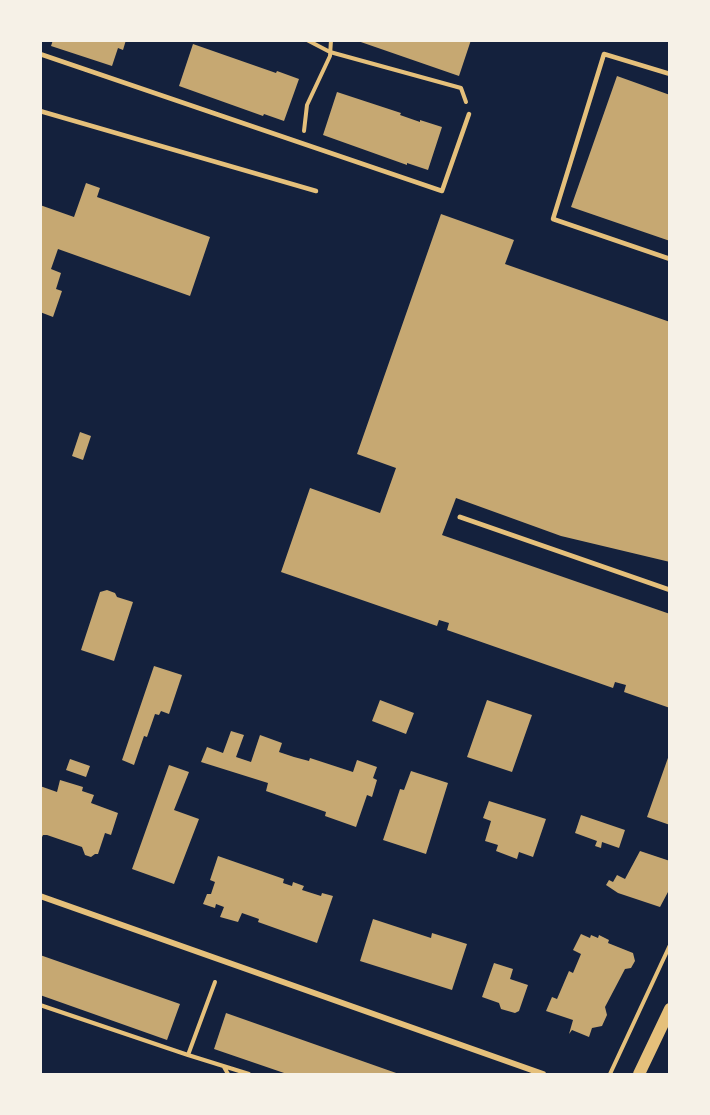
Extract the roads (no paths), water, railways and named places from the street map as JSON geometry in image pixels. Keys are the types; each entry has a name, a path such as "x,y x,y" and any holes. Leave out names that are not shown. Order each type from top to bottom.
{"main road":[{"path":"639,1074 669,1013"}],"street":[{"path":"460,517 669,590"},
{"path":"40,897 543,1074"}],"lane":[{"path":"40,54 442,191 469,114"},
{"path":"669,74 604,54 553,219 669,259"},
{"path":"40,111 316,191"}]}
